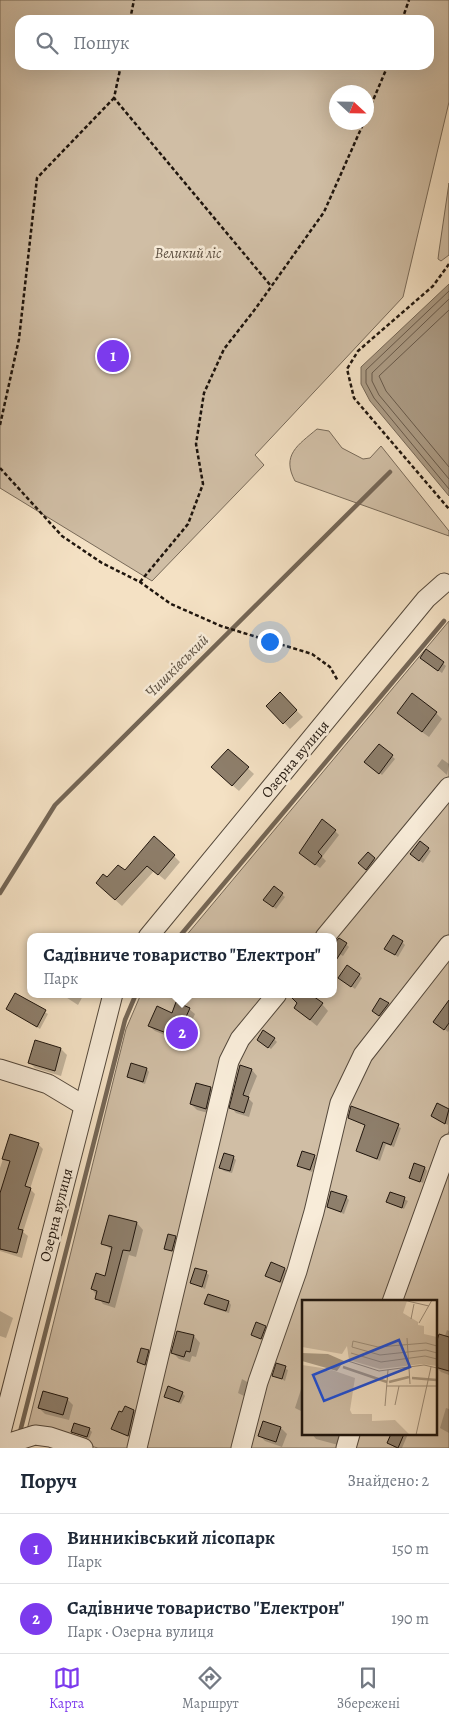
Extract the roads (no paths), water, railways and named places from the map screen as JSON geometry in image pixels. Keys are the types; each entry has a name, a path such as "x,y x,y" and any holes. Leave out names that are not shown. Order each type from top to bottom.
{"street":[{"name":"Озерна вулиця","path":"151,933 345,700 426,599 444,583"},
{"path":"328,933 449,787"},
{"path":"242,1448 258,1382 297,1270 312,1220 340,1103 363,1055 449,945"},
{"name":"Озерна вулиця","path":"0,1436 83,1105 112,998"},
{"path":"137,1448 229,1061 240,1040 274,998"},
{"path":"0,1069 48,1084 83,1105"},
{"path":"393,1300 449,1144"},
{"path":"0,1446 35,1435 50,1437 83,1448"}],"water":[{"path":"449,284 449,496 370,401 361,384 361,367"}],"waterway":[{"name":"Чишківський","path":"0,893 55,805 390,472"},
{"path":"182,933 444,621"},
{"path":"20,1432 125,1020 134,998"}],"place":[{"name":"Винниківський лісопарк","path":"113,356"},
{"name":"Садівниче товариство \"Електрон\"","path":"182,1033"}],"park label":[{"name":"Великий ліс","path":"188,253"}]}
